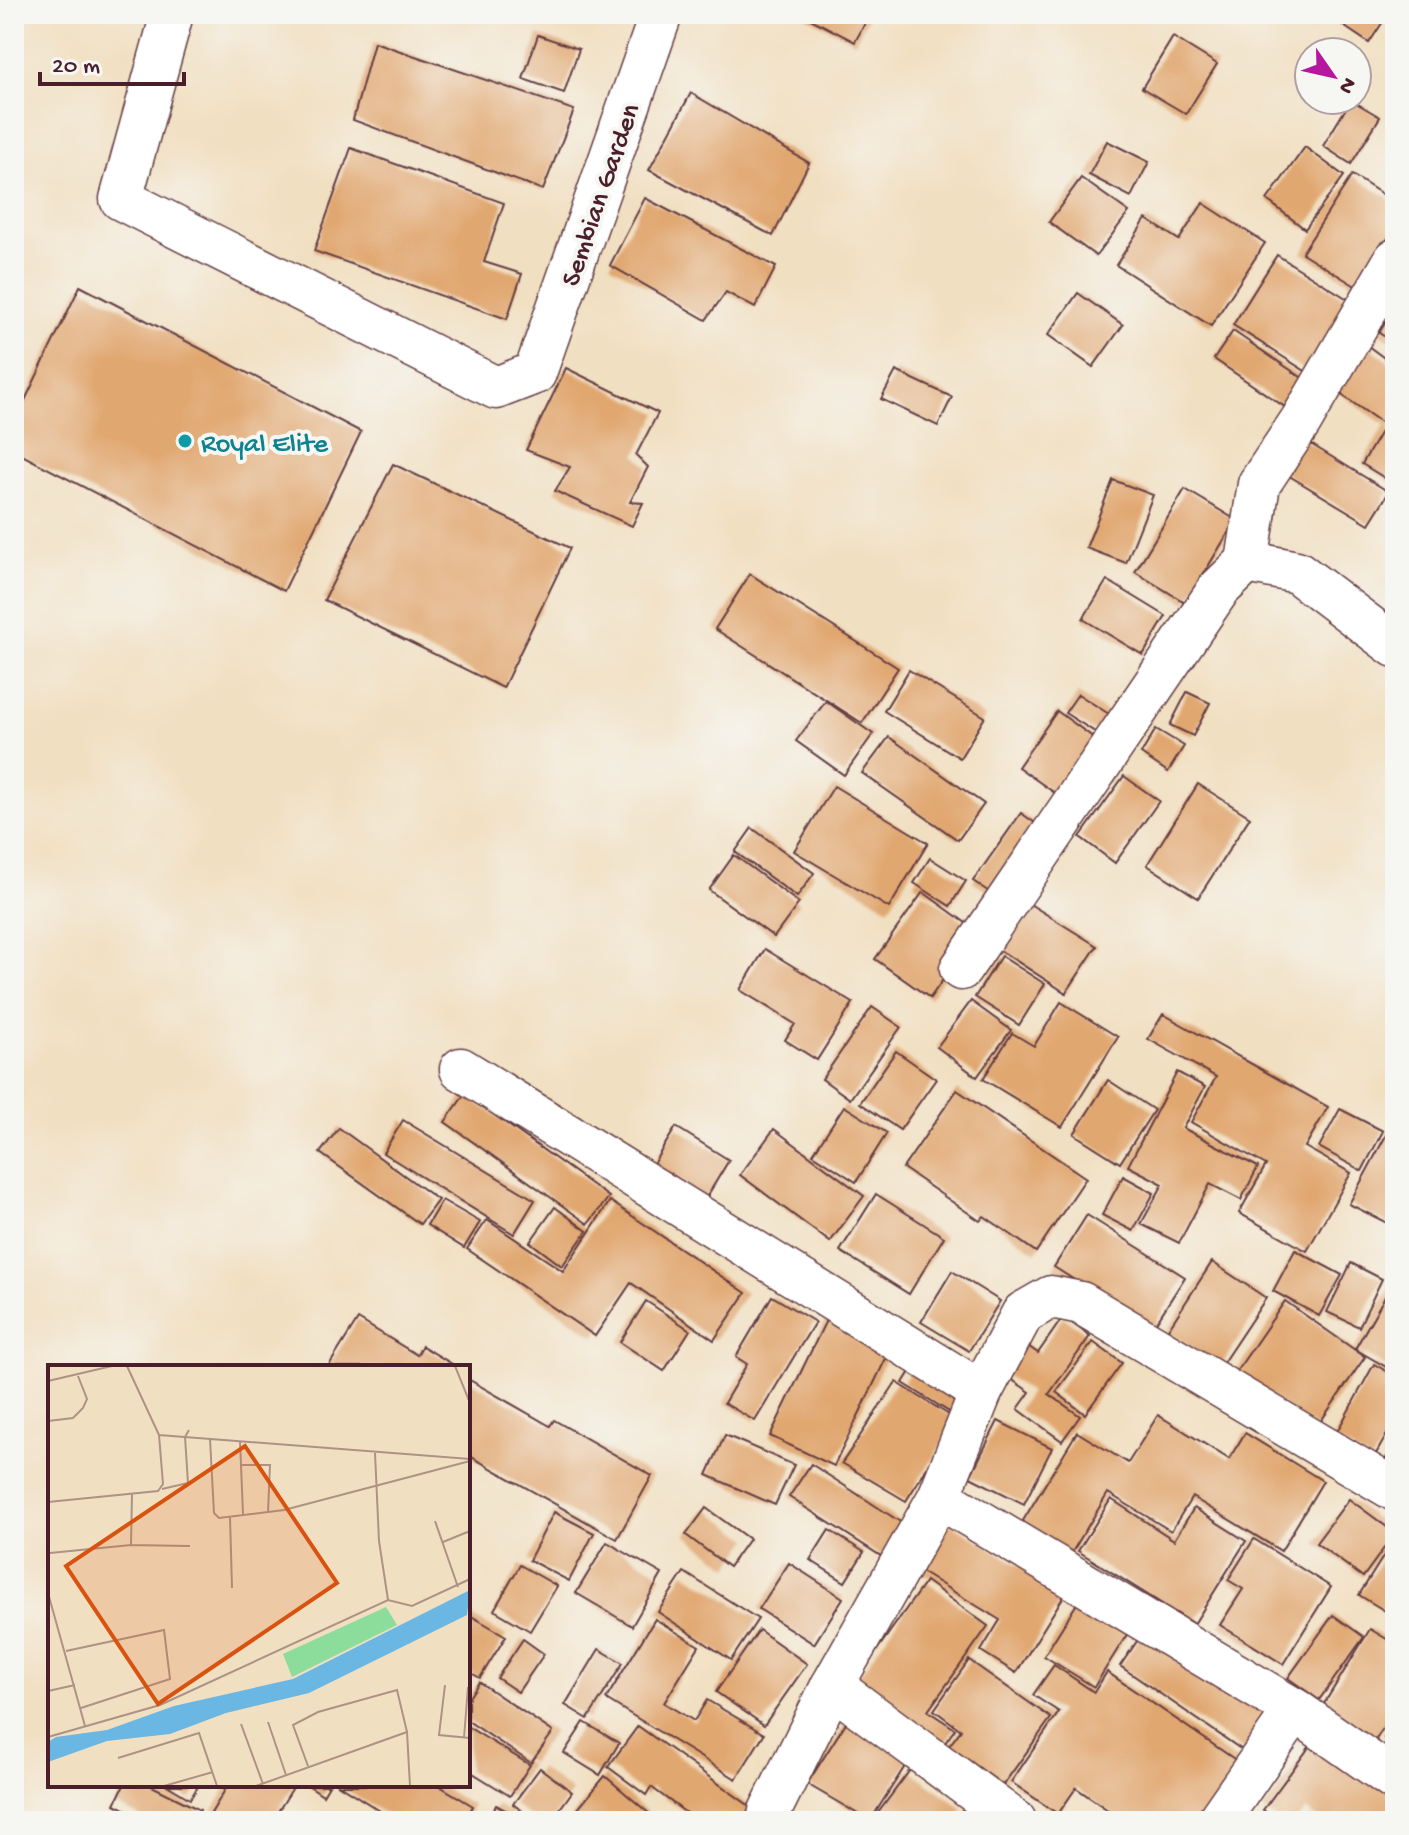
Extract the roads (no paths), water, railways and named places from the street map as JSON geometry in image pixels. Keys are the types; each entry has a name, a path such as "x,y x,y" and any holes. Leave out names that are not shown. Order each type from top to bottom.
{"street":[{"name":"Sembian Garden","path":"172,14 121,199 496,388 535,373 661,14"},
{"path":"961,969 1219,589 1247,562 1259,484 1301,421 1395,260"},
{"path":"1247,562 1297,572 1395,646"},
{"path":"461,1069 981,1392"},
{"path":"768,1821 770,1811 832,1686 939,1497 981,1392 1023,1313 1051,1297 1081,1303 1395,1490"},
{"path":"939,1497 1295,1710 1395,1780"},
{"path":"832,1686 1015,1821"},
{"path":"1218,1821 1295,1710"}],"place":[{"name":"Royal Elite","path":"185,441"}]}
